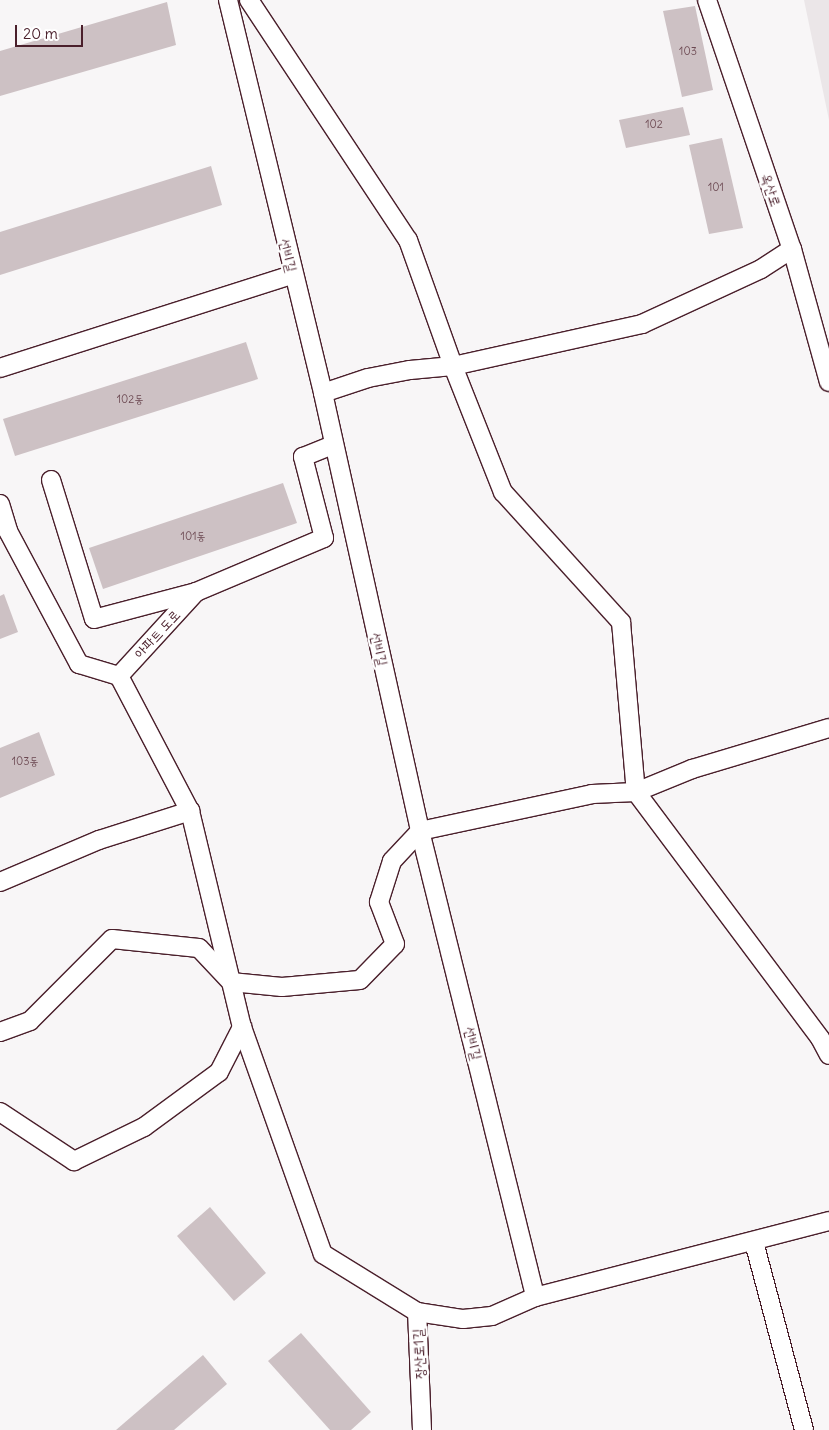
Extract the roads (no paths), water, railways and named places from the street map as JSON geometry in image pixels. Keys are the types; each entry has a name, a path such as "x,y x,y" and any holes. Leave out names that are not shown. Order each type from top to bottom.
{"street":[{"name":"선비길","path":"228,0 292,275 323,393 420,831 535,1297"},
{"path":"249,0 408,240 453,366 503,492 621,622 636,792 820,1038 829,1055"},
{"name":"옥산로","path":"707,0 792,249 829,382"},
{"path":"323,393 410,370 453,366 642,324 760,269 792,249"},
{"path":"0,368 292,275"},
{"path":"51,480 94,619 196,592 324,538 303,457 333,444"},
{"path":"0,504 4,532 79,664 119,676 190,811 242,1026 323,1254 417,1312"},
{"name":"아파트 도로","path":"119,676 196,592"},
{"path":"0,1032 30,1021 112,939 199,948 231,982 282,987 360,980 395,944 379,902 392,861 420,831 592,794 636,792 692,769 829,728"},
{"path":"0,882 99,840 190,811"},
{"path":"0,1112 74,1161 144,1127 219,1072 242,1026"},
{"name":"장산로1길","path":"422,1430 417,1312 463,1319 492,1316 535,1297 754,1242 829,1221"},
{"path":"754,1242 804,1430"}]}
